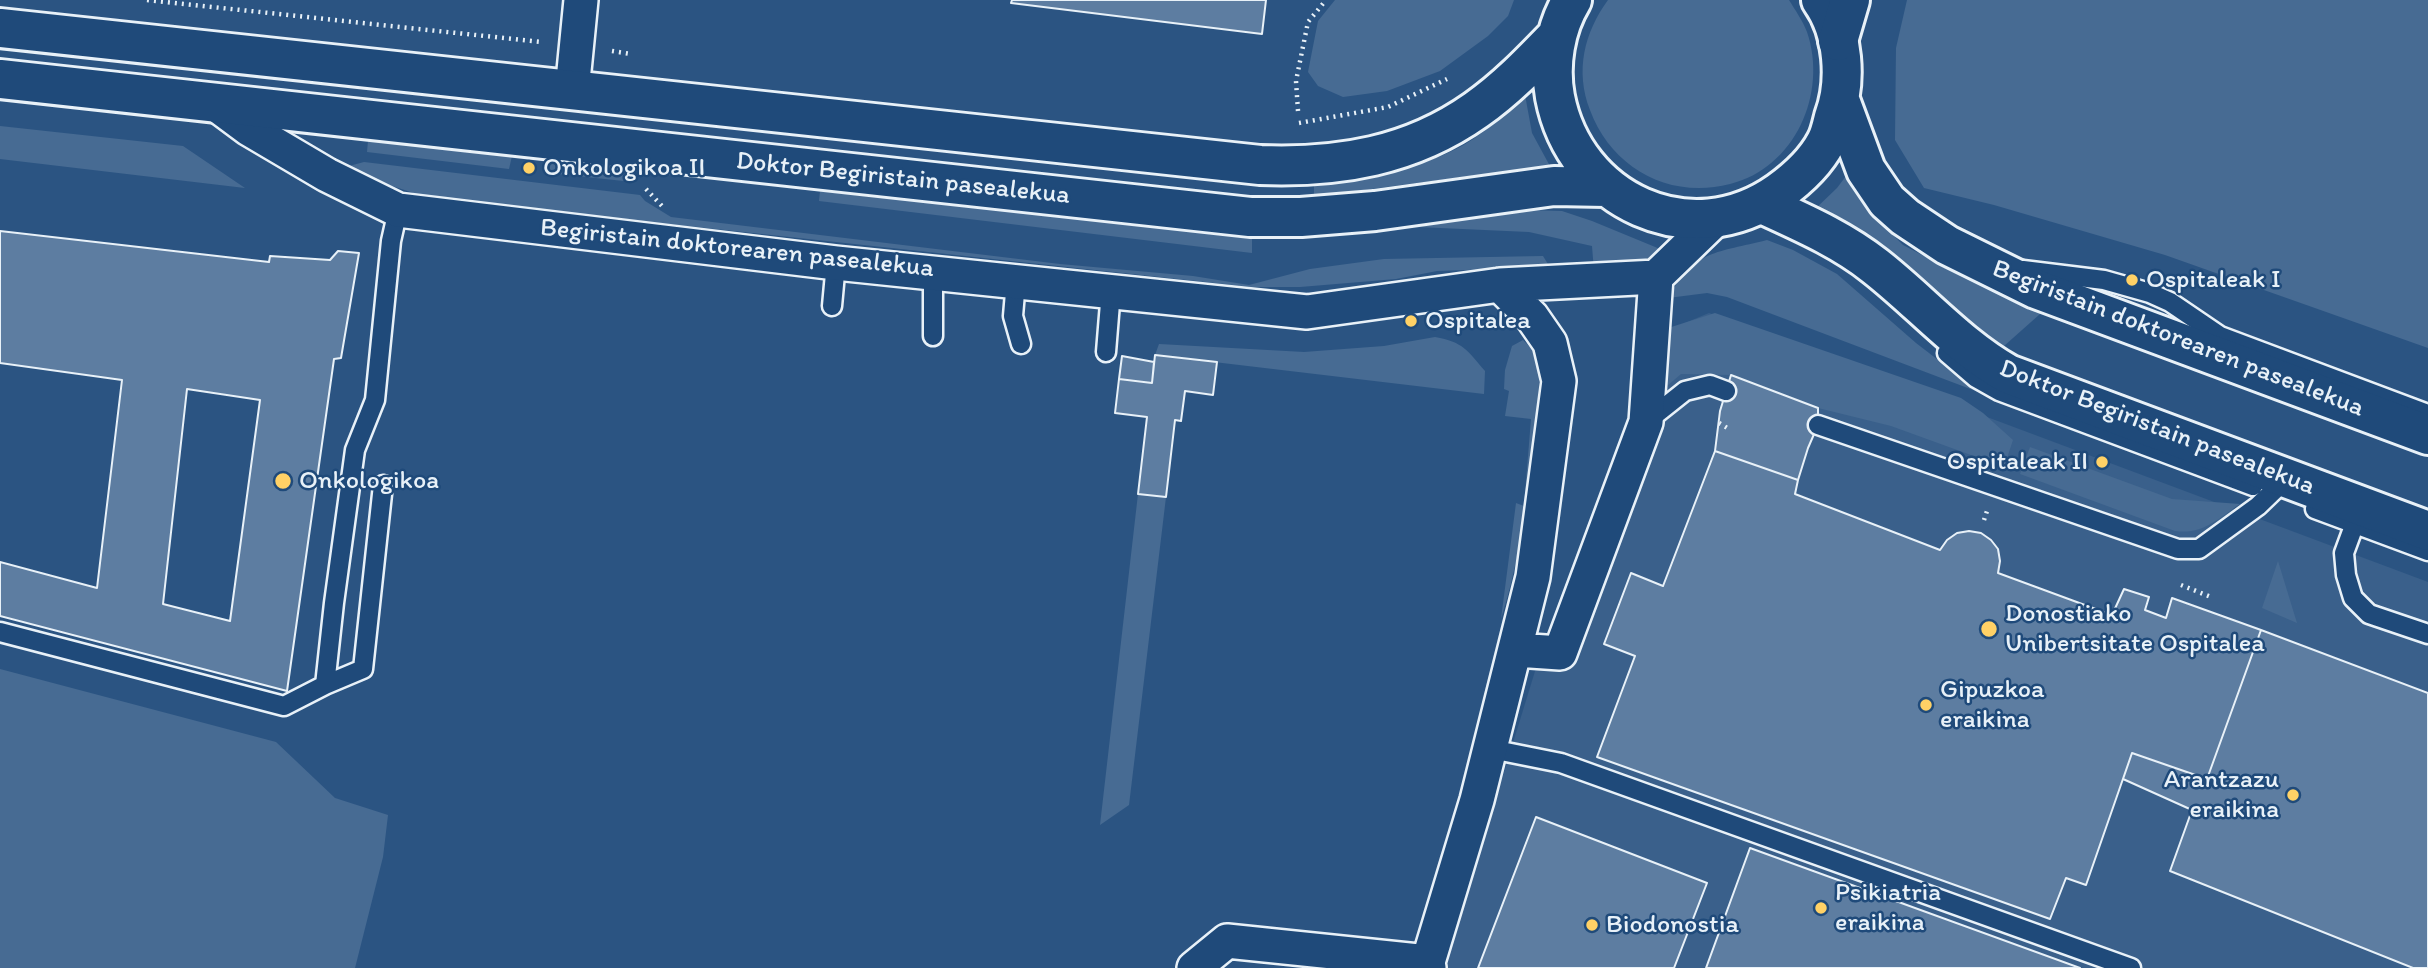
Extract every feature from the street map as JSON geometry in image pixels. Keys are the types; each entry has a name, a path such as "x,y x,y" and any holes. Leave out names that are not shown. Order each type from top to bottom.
{"main road":[{"path":"1573,0 1556,37 1552,78 1559,120 1578,157 1606,187 1631,203 1658,214 1688,219 1777,211 1826,143 1840,100 1843,69 1838,41 1821,0"},
{"path":"1838,41 1850,0"},
{"path":"0,28 1260,165 1301,167 1334,165 1371,157 1414,144 1440,132 1476,110 1519,75 1556,37"},
{"path":"0,79 214,103"},
{"name":"Begiristain doktorearen pasealekua","path":"1840,100 1866,170 1887,201 1905,217 1947,245 2036,289 2428,435"},
{"name":"Doktor Begiristain pasealekua","path":"214,103 1236,216 1301,217 1375,211 1554,186 1606,187"},
{"name":"Doktor Begiristain pasealekua","path":"1777,211 1839,241 1875,266 1986,362 2008,374 2358,515 2428,531"}],"street":[{"path":"572,91 581,0"},
{"name":"Begiristain doktorearen pasealekua","path":"214,103 249,130 327,175 398,210 836,262 1307,312 1500,285 1656,277"},
{"path":"1508,648 1560,653 1646,422 1656,277 1717,218"},
{"path":"1194,968 1227,941 1428,965 1491,748 1508,648 1534,577 1559,381 1550,343 1532,317 1500,285"}],"lane":[{"path":"325,685 355,450 375,400 391,241 398,210"},
{"path":"1777,211 1853,271"},
{"path":"832,306 836,262"},
{"path":"1989,266 2129,285 2170,302 2229,340 2428,414"},
{"path":"933,272 933,335"},
{"path":"1016,281 1013,316 1021,344"},
{"path":"1106,352 1111,291"},
{"path":"1818,425 2178,549 2199,549 2258,506 2279,485 1998,391 1976,379 1935,343"},
{"path":"1646,422 1685,391 1710,385 1726,391"},
{"path":"0,632 284,706 363,669 383,485"},
{"path":"2428,551 2358,515 2344,553 2346,575 2353,598 2369,614 2428,634"},
{"path":"1491,748 1561,763 2108,964 2131,968"}],"path":[{"path":"147,0 541,42"},
{"path":"1298,111 1296,81 1308,22 1326,0"},
{"path":"1298,123 1388,107 1456,75"},
{"path":"1719,423 1729,429"},
{"path":"2180,585 2211,597"}],"shaded area":[{"path":"1335,0 1514,0 1508,16 1488,36 1440,71 1387,91 1343,97 1318,86 1308,72 1318,21"},
{"path":"1608,0 1789,0 1807,32 1813,79 1809,103 1801,125 1788,145 1772,162 1753,175 1730,184 1707,188 1664,183 1627,163 1612,148 1600,130 1590,110 1583,81 1584,53 1588,39"},
{"path":"1907,0 2428,0 2428,348 2165,255 1994,205 1924,188 1895,140 1896,48"},
{"path":"1525,95 1532,133 1551,168 1314,196 1314,186 1401,169 1452,151 1482,133"},
{"path":"0,126 183,146 245,188 0,159"},
{"path":"368,141 512,156 509,169 367,152"},
{"path":"551,161 631,170 633,182 549,173"},
{"path":"364,162 640,195 671,217 1060,264 1193,276 1249,285 1310,269 1384,259 1543,256 1554,274 1495,269 1437,271 1396,279 1300,287 1252,287 429,198 380,182 349,166"},
{"path":"1846,176 1867,209 1903,245 1926,257 2049,306 1995,354 1812,212"},
{"path":"820,191 1252,239 1252,253 819,201"},
{"path":"1526,210 1562,211 1592,221 1660,249 1661,255 1637,267 1594,271 1592,246 1529,232 1418,227"},
{"path":"1767,240 1793,250 1837,274 1916,343 1981,393 1727,297 1707,293 1668,298 1688,270 1698,262 1721,251"},
{"name":"Donostiako Unibertsitate Ospitalea","path":"1709,313 2428,582 2428,968 1423,968 1453,916 1486,831 1536,668 1628,418 1637,343"},
{"path":"1715,313 1961,398 1983,413 2013,440 2004,467 1891,426 1818,408 1731,375 1681,374 1660,392 1662,330"},
{"path":"1435,337 1458,344 1474,358 1485,371 1484,394 1155,355 1159,344 1304,352 1384,346"},
{"path":"1523,340 1536,357 1538,397 1522,530 1501,619 1516,503 1524,506 1531,419 1505,416 1509,391 1504,389 1505,370 1512,346"},
{"path":"2030,447 2172,499 2240,504 2202,528 2175,531 2020,474"},
{"path":"1138,494 1166,497 1129,805 1100,825"},
{"path":"2278,561 2297,623 2262,608"},
{"path":"0,669 276,742 335,798 388,815 383,857 355,968 0,968"}],"building":[{"path":"1012,0 1266,0 1262,34 1011,3"},
{"name":"Onkologikoa","path":"0,231 269,262 270,256 330,260 338,251 359,253 341,358 334,359 287,691 0,616 0,562 97,588 122,380 0,363","holes":["187,389 260,400 230,621 163,604"]},
{"path":"1155,355 1217,362 1213,395 1185,391 1181,421 1175,420 1166,497 1138,494 1147,417 1115,413 1119,379 1152,383"},
{"path":"1122,356 1154,362 1152,383 1119,379"},
{"path":"1731,375 1818,408 1818,425 1798,480 1715,451 1720,411"},
{"name":"Gipuzkoa eraikina","path":"1715,451 1798,480 1795,494 1940,550 1947,540 1957,533 1981,533 1998,549 1998,573 2112,615 2124,589 2149,597 2145,610 2166,618 2172,598 2261,630 2207,779 2132,753 2086,885 2066,878 2050,919 1597,757 1635,656 1604,644 1631,573 1663,586"},
{"name":"Arantzazu eraikina","path":"2261,630 2428,693 2428,968 2413,968 2170,871 2192,810 2123,779 2132,753 2207,779"},
{"name":"Biodonostia","path":"1536,817 1707,883 1674,968 1478,968"},
{"name":"Psikiatria eraikina","path":"1750,848 2080,968 1706,968"}],"place":[{"name":"Onkologikoa II","path":"529,168"},
{"name":"Ospitaleak I","path":"2132,280"},
{"name":"Ospitalea","path":"1411,321"},
{"name":"Ospitaleak II","path":"2102,462"},
{"name":"Onkologikoa","path":"283,481"},
{"name":"Donostiako Unibertsitate Ospitalea","path":"1989,629"},
{"name":"Gipuzkoa eraikina","path":"1926,705"},
{"name":"Arantzazu eraikina","path":"2293,795"},
{"name":"Psikiatria eraikina","path":"1821,908"},
{"name":"Biodonostia","path":"1592,925"}]}
